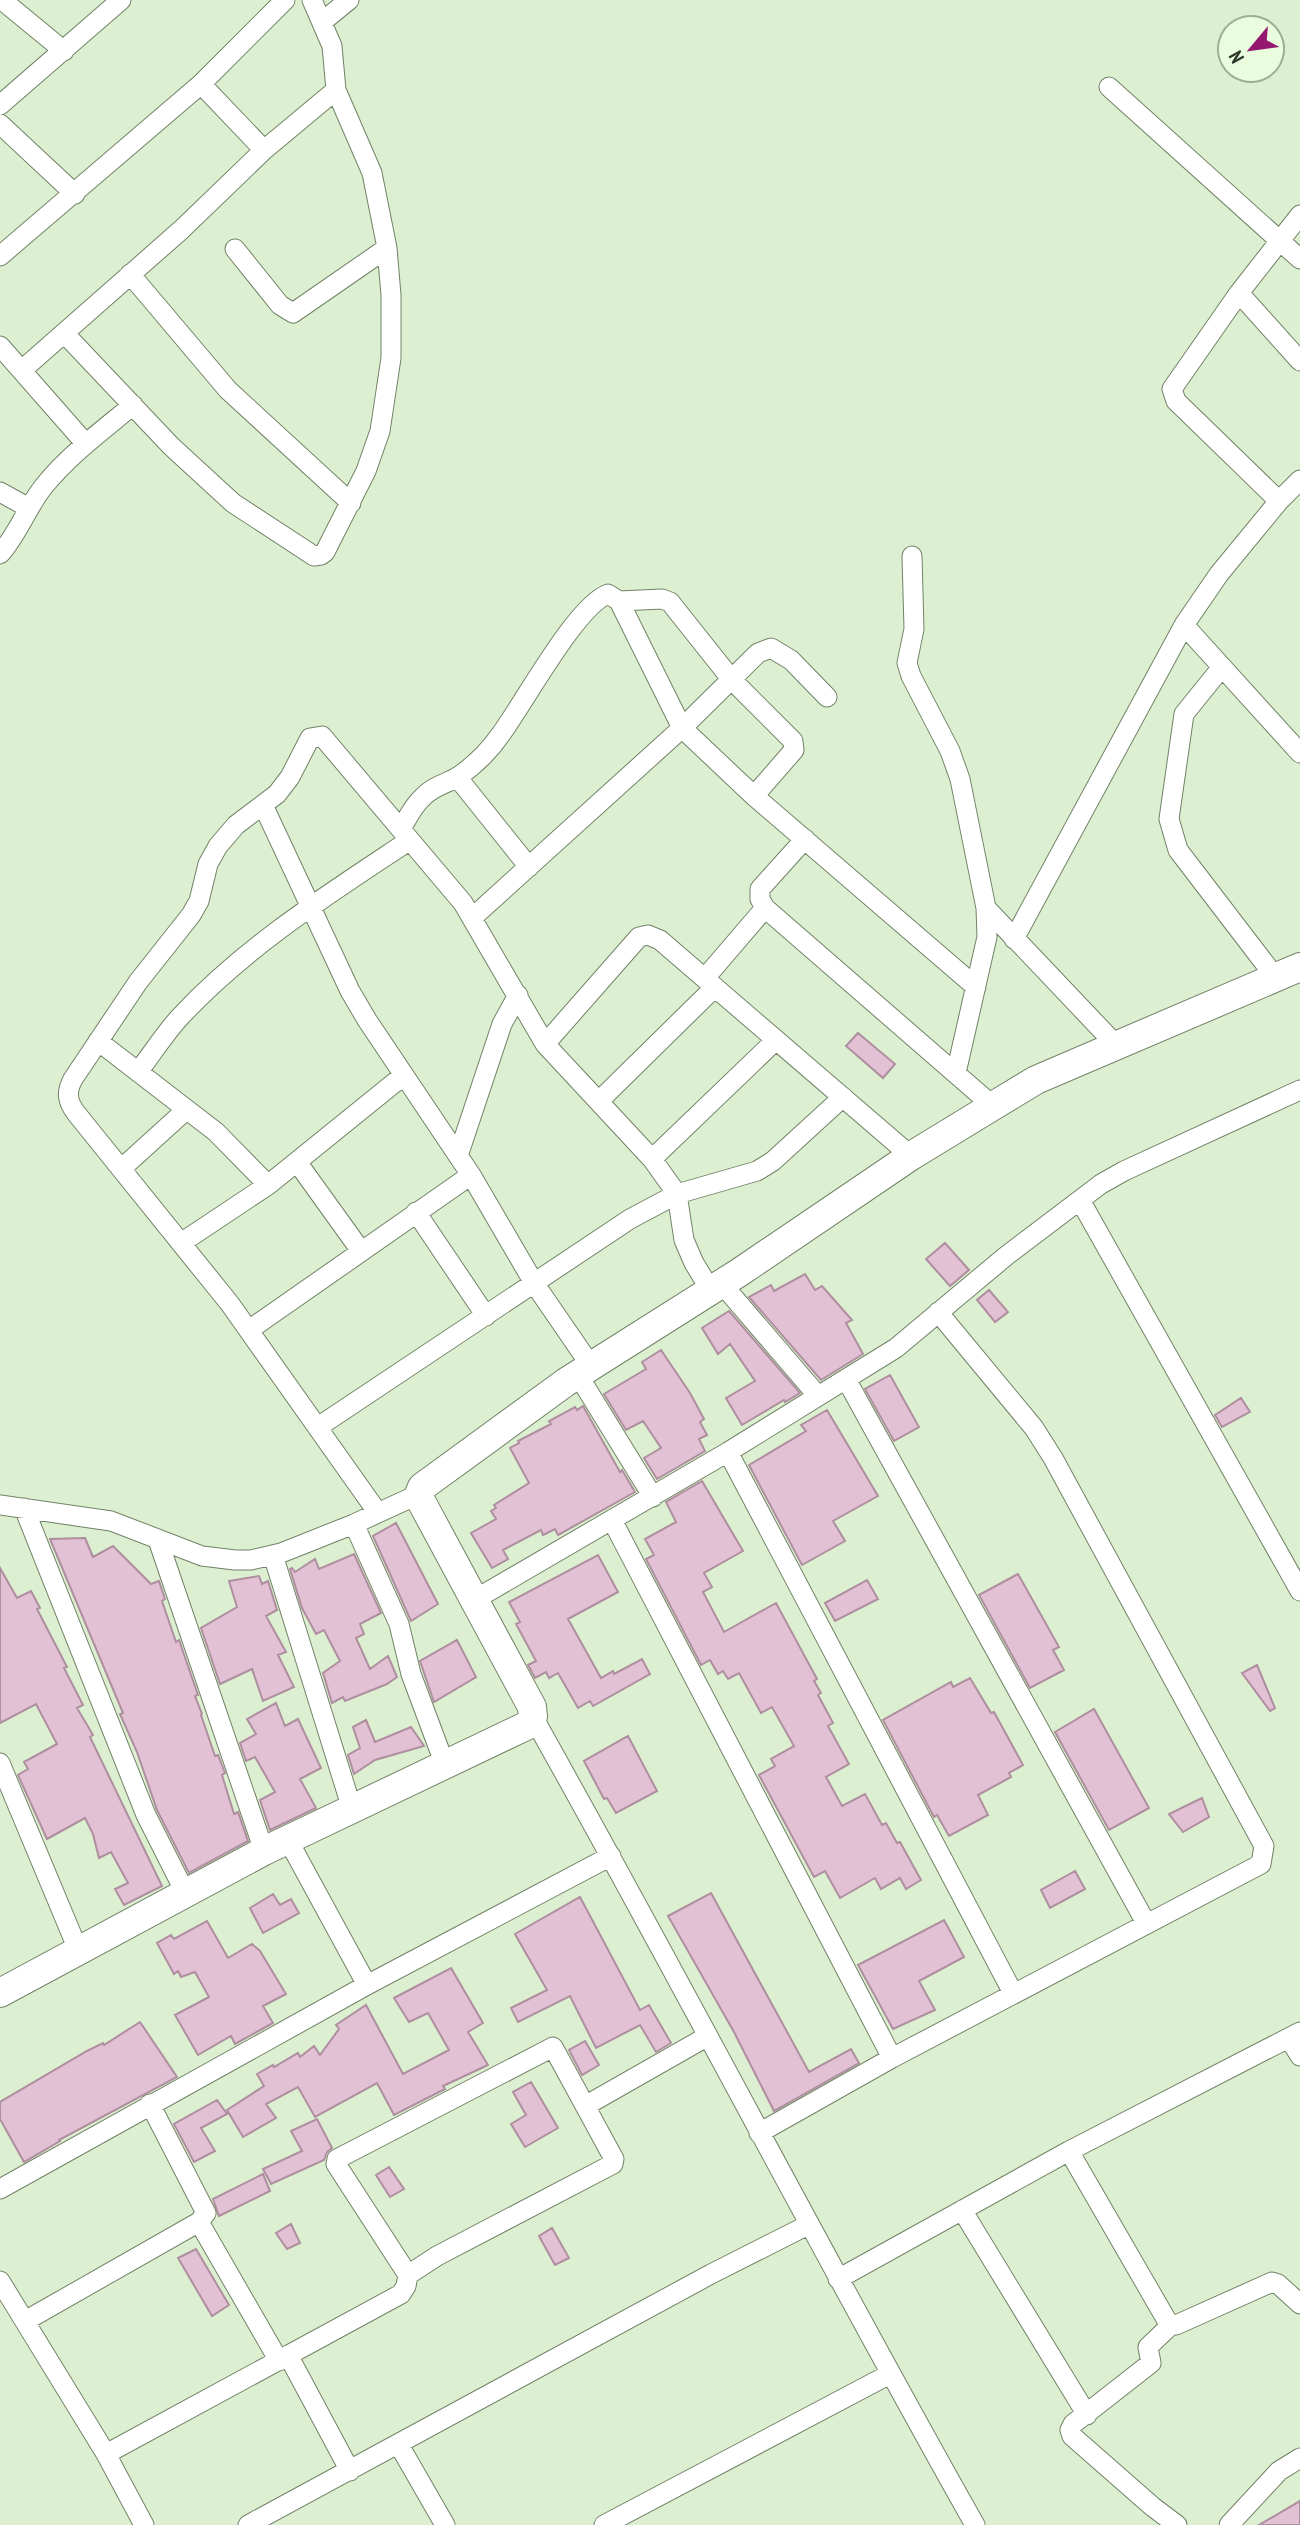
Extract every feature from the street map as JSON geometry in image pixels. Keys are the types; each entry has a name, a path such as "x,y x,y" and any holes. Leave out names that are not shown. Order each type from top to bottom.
{"street":[{"path":"2,0 64,51"},
{"path":"0,105 121,0"},
{"path":"0,256 201,84 285,0"},
{"path":"64,333 171,446 233,503 314,556 321,555 332,542 366,471 380,431 391,358 391,295 387,248 372,173 336,90 332,46 312,0"},
{"path":"322,22 349,0"},
{"path":"201,84 264,150"},
{"path":"1109,87 1300,260"},
{"path":"86,444 8,360 64,333 264,150 336,90"},
{"path":"0,124 75,194"},
{"path":"1279,501 1172,396 1172,389 1239,293 1300,215"},
{"path":"235,249 280,304 293,313 387,248"},
{"path":"130,274 228,390 351,503"},
{"path":"1239,293 1300,361"},
{"path":"0,554 9,545 46,484 86,444 133,405"},
{"path":"1014,939 1184,625 1219,574 1279,501 1300,480"},
{"path":"0,492 29,508"},
{"path":"912,555 914,629 907,663 911,676 950,751 960,779 986,908 987,937 956,1073"},
{"path":"138,1072 179,1018 237,961 405,835 422,797 435,787 457,777 482,757 500,736 590,604 608,594 619,601 682,728 754,796 976,987"},
{"path":"619,601 670,602 732,680 793,741 794,750 754,796"},
{"path":"1184,625 1300,753"},
{"path":"472,918 682,728 758,653 771,648 790,660 827,697"},
{"path":"0,1505 111,1521 202,1556 243,1560 274,1555 354,1524 419,1494 422,1488 584,1370 717,1287 911,1156 993,1105 1036,1080 1288,972 1178,850 1172,835 1169,819 1184,714 1222,667"},
{"path":"378,1513 248,1330 76,1113 68,1099 73,1079 138,982 195,908 204,885 208,864 218,846 236,825 277,794 290,777 310,738 322,736 463,903 545,1044 652,1159 677,1194 684,1240 694,1264 818,1396"},
{"path":"457,777 528,867"},
{"path":"263,805 350,991 471,1175 584,1370 653,1496"},
{"path":"806,839 760,888 760,899 765,908 993,1105"},
{"path":"599,1101 710,982 765,908"},
{"path":"986,908 1116,1045"},
{"path":"545,1044 639,937 648,934 660,940 710,982 911,1156"},
{"path":"458,1156 502,1024 518,995"},
{"path":"652,1159 776,1040"},
{"path":"99,1041 216,1132 268,1185"},
{"path":"181,1243 268,1185 404,1075"},
{"path":"474,1600 728,1452 896,1348 1006,1256 1080,1200 1124,1171 1300,1090"},
{"path":"318,1427 630,1219 677,1194 757,1171 773,1161 843,1097"},
{"path":"121,1169 187,1110"},
{"path":"297,1162 361,1251"},
{"path":"248,1330 471,1175"},
{"path":"1080,1200 1300,1591"},
{"path":"416,1212 486,1316"},
{"path":"759,2133 1013,1993 1261,1864 1264,1846 1053,1458 1034,1428 938,1312"},
{"path":"846,1379 1146,1923"},
{"path":"728,1452 1013,1993"},
{"path":"419,1494 532,1707 533,1717 611,1856 808,2225 975,2525"},
{"path":"24,1508 146,1815 186,1894"},
{"path":"612,1520 892,2058"},
{"path":"354,1524 399,1624 411,1674 445,1765"},
{"path":"158,1540 276,1845 367,1985"},
{"path":"274,1555 352,1809"},
{"path":"0,1993 276,1845 528,1725 533,1717"},
{"path":"0,1763 79,1952"},
{"path":"0,2189 367,1985 611,1856"},
{"path":"838,2279 1069,2151 1295,2035 1300,2056"},
{"path":"585,2106 708,2036"},
{"path":"106,2454 401,2294 408,2275 336,2164 337,2159 550,2047 556,2049 614,2159 611,2166 437,2256 408,2275"},
{"path":"25,2321 199,2222 206,2211 150,2104"},
{"path":"1069,2151 1171,2325"},
{"path":"962,2210 1087,2415"},
{"path":"199,2222 350,2471"},
{"path":"259,2522 711,2274 808,2225"},
{"path":"0,2281 106,2454 144,2525"},
{"path":"1177,2525 1150,2516 1072,2436 1070,2430 1073,2424 1151,2363 1148,2347 1171,2325 1272,2282 1278,2284 1300,2304"},
{"path":"604,2525 890,2374"},
{"path":"399,2445 445,2525"},
{"path":"1229,2525 1279,2471 1300,2458"}],"building":[{"path":"858,1033 895,1064 883,1078 846,1046"},
{"path":"945,1243 969,1270 950,1286 926,1259"},
{"path":"805,1274 815,1290 822,1286 852,1320 846,1323 863,1354 821,1380 749,1297 771,1285 774,1291"},
{"path":"989,1290 1008,1312 995,1322 977,1300"},
{"path":"729,1311 800,1393 742,1425 726,1398 755,1381 730,1344 718,1354 702,1328"},
{"path":"661,1350 690,1393 704,1419 700,1422 707,1435 699,1439 705,1451 657,1479 644,1458 661,1448 643,1421 626,1430 604,1394 646,1369 642,1362"},
{"path":"890,1375 919,1427 894,1441 865,1389"},
{"path":"1241,1398 1250,1412 1222,1427 1215,1415"},
{"path":"583,1406 620,1472 622,1470 635,1492 558,1535 555,1529 543,1535 541,1530 503,1550 508,1559 492,1568 471,1533 496,1519 491,1511 496,1508 494,1505 529,1483 510,1448 551,1424 549,1421 575,1407 577,1410"},
{"path":"827,1410 878,1496 833,1521 845,1541 802,1565 749,1465 806,1431 801,1425"},
{"path":"702,1481 743,1551 704,1573 712,1587 703,1592 724,1632 776,1603 817,1679 814,1681 821,1693 818,1695 833,1723 828,1726 849,1764 826,1777 842,1806 865,1794 882,1825 886,1823 897,1843 900,1842 921,1880 906,1889 900,1878 881,1889 875,1878 840,1898 825,1871 814,1877 759,1775 775,1766 771,1759 794,1746 772,1707 761,1713 739,1673 728,1679 723,1671 718,1674 710,1660 701,1665 646,1559 654,1555 645,1539 676,1522 666,1502"},
{"path":"396,1523 438,1604 411,1621 373,1536"},
{"path":"85,1538 93,1557 113,1546 151,1584 159,1581 165,1599 162,1601 198,1695 195,1696 215,1756 218,1755 225,1773 222,1775 234,1814 238,1812 248,1841 189,1873 157,1810 137,1752 120,1714 123,1713 50,1539"},
{"path":"354,1554 381,1613 360,1624 364,1634 356,1638 370,1669 388,1656 397,1677 387,1684 345,1701 343,1697 332,1703 323,1673 340,1661 324,1630 316,1634 302,1608 290,1569 295,1572 315,1559 319,1569"},
{"path":"598,1555 618,1592 568,1619 601,1678 642,1659 650,1674 593,1706 590,1701 578,1708 558,1673 549,1678 546,1672 535,1678 528,1665 536,1661 516,1624 520,1622 509,1602"},
{"path":"0,1568 17,1598 31,1591 40,1608 37,1609 83,1705 77,1708 93,1735 90,1737 162,1886 124,1905 115,1889 128,1883 111,1852 99,1858 93,1834 85,1818 47,1839 18,1775 28,1769 24,1762 57,1744 36,1704 0,1723"},
{"path":"1018,1574 1059,1647 1053,1650 1064,1670 1030,1688 979,1595"},
{"path":"259,1576 262,1584 268,1581 277,1610 266,1616 286,1652 278,1655 294,1687 263,1701 252,1669 220,1684 201,1628 237,1607 229,1581"},
{"path":"867,1580 878,1599 835,1621 825,1603"},
{"path":"457,1640 476,1677 434,1702 420,1661"},
{"path":"1257,1665 1275,1708 1270,1711 1242,1673"},
{"path":"970,1678 991,1713 994,1712 1023,1765 1009,1773 1011,1777 978,1795 988,1815 949,1836 937,1815 934,1817 883,1720 951,1682 953,1687"},
{"path":"276,1703 285,1726 298,1719 321,1768 300,1779 316,1808 270,1830 260,1800 275,1792 255,1757 246,1761 240,1743 256,1734 247,1719"},
{"path":"1094,1709 1149,1808 1109,1830 1055,1732"},
{"path":"366,1720 375,1742 411,1727 424,1746 375,1760 354,1774 348,1755 360,1748 353,1727"},
{"path":"628,1736 657,1791 616,1813 607,1798 604,1799 584,1761"},
{"path":"1202,1798 1209,1817 1183,1832 1169,1814"},
{"path":"1075,1871 1085,1889 1050,1908 1041,1890"},
{"path":"711,1893 809,2072 851,2049 859,2063 774,2111 734,2032 668,1916"},
{"path":"273,1894 280,1905 291,1899 299,1913 263,1933 250,1908"},
{"path":"580,1897 640,2010 649,2005 671,2043 656,2052 640,2025 596,2048 570,1996 518,2022 511,2008 547,1990 515,1934"},
{"path":"944,1920 964,1957 919,1981 935,2010 893,2029 858,1965"},
{"path":"207,1921 228,1958 252,1944 260,1951 286,1994 263,2006 273,2023 235,2044 231,2036 198,2055 175,2015 209,1997 195,1972 181,1977 178,1971 174,1974 157,1943 171,1935 174,1939"},
{"path":"451,1968 483,2023 468,2032 488,2065 443,2086 445,2089 394,2115 377,2083 315,2117 298,2087 266,2104 276,2118 243,2137 227,2110 264,2086 257,2074 298,2053 300,2057 314,2046 320,2055 339,2029 336,2025 366,2005 403,2074 449,2050 428,2013 409,2022 394,1998"},
{"path":"140,2022 177,2077 59,2140 24,2162 0,2119 0,2102 87,2051 103,2043 104,2045"},
{"path":"585,2041 599,2065 582,2075 569,2050"},
{"path":"531,2082 558,2128 525,2147 511,2124 526,2115 513,2092"},
{"path":"217,2100 227,2114 201,2128 215,2151 194,2162 174,2124"},
{"path":"317,2119 332,2148 324,2160 271,2184 263,2169 302,2151 291,2131"},
{"path":"389,2167 404,2189 390,2197 376,2175"},
{"path":"263,2174 270,2191 219,2216 213,2199"},
{"path":"291,2224 300,2243 287,2249 276,2233"},
{"path":"552,2228 569,2258 555,2265 539,2236"},
{"path":"196,2249 229,2305 212,2316 178,2258"},
{"path":"1300,2501 1300,2525 1259,2525"}]}
